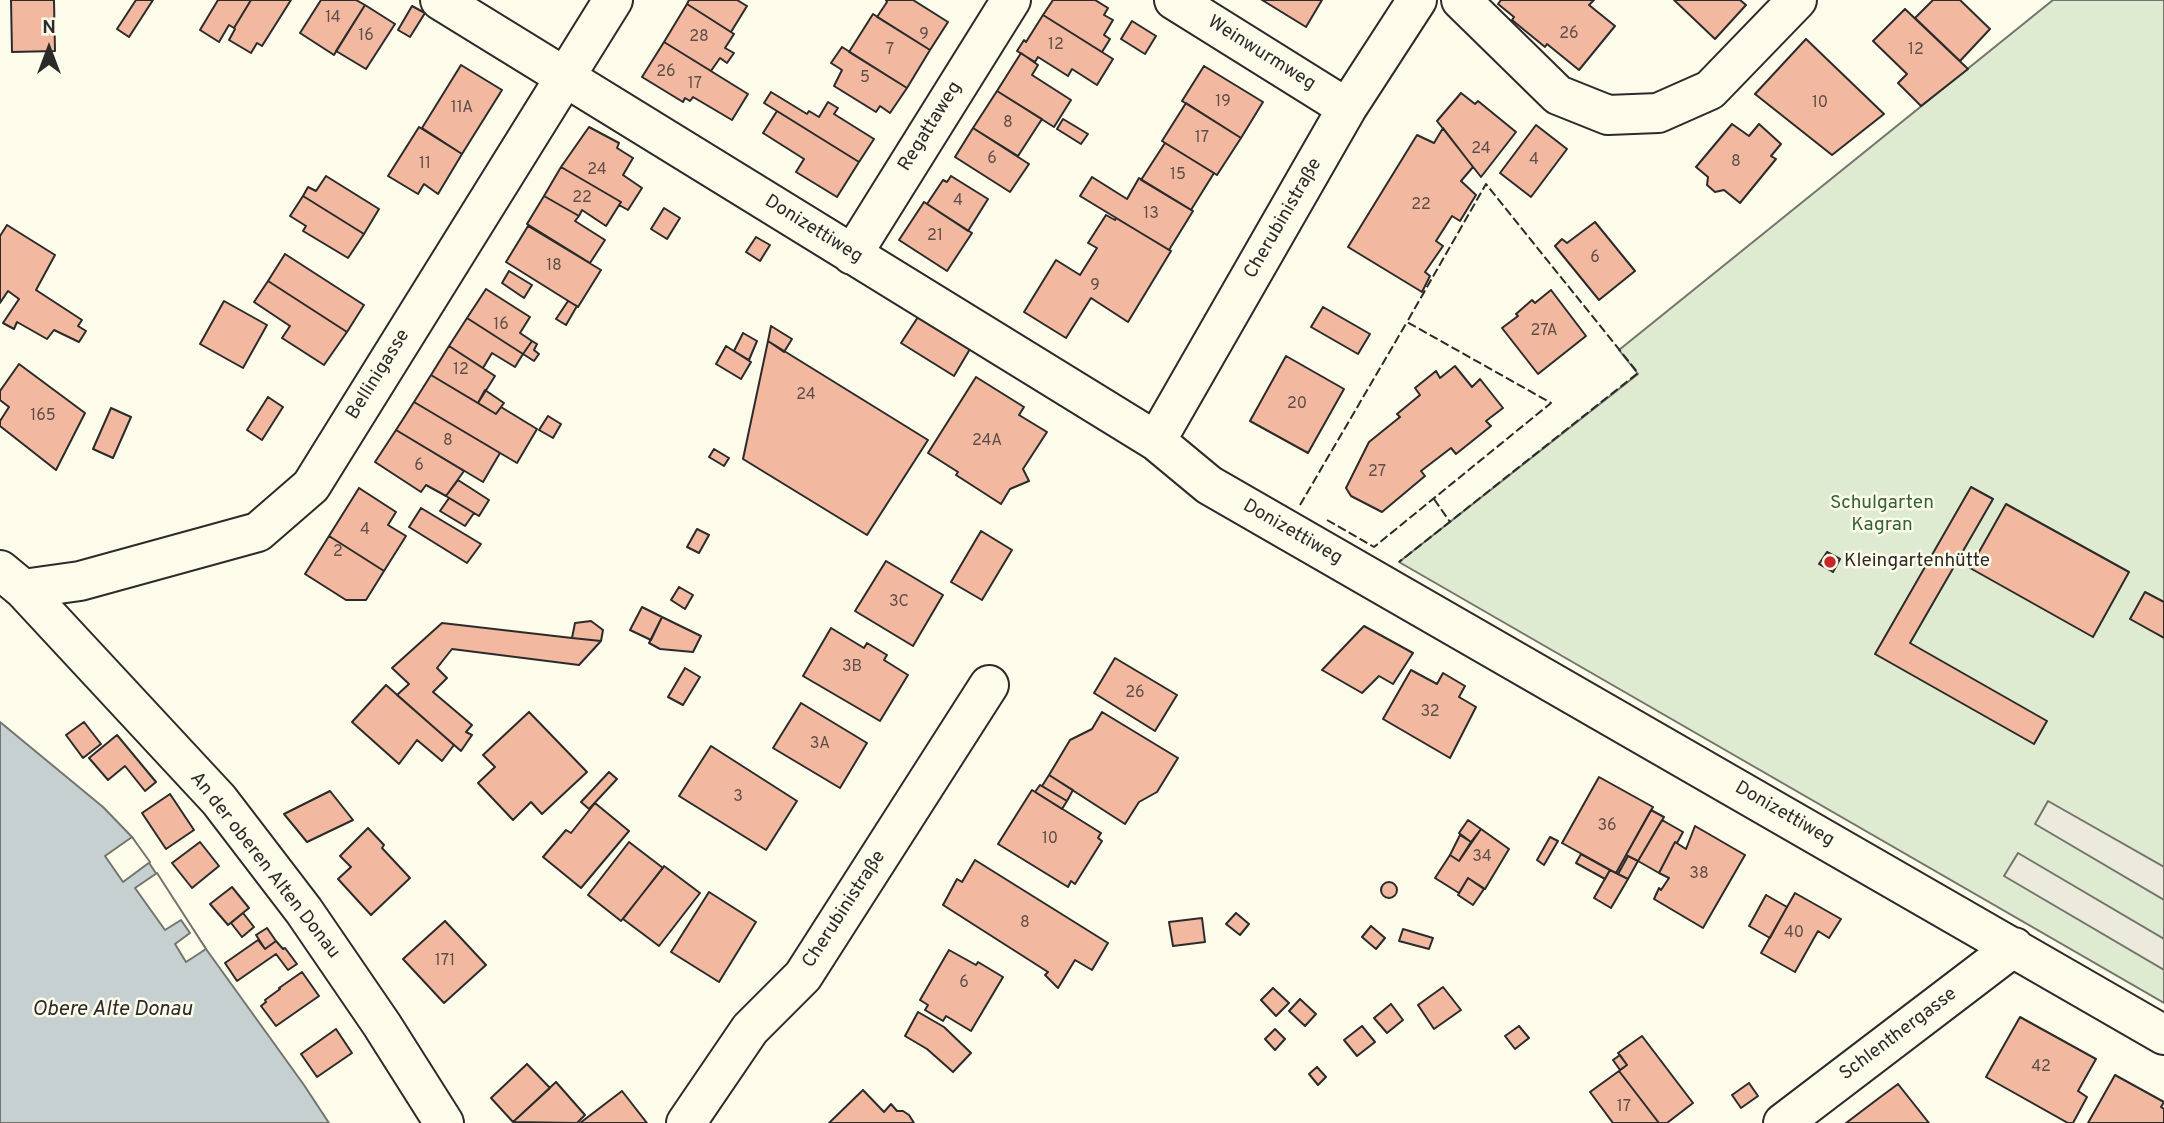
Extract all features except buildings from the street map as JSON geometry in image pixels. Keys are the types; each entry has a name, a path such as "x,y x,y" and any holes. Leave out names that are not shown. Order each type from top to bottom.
{"street":[{"name":"Donizettiweg","path":"439,0 1156,442 1209,485 2164,1035"},
{"name":"Bellinigasse","path":"11,580 80,581 258,533 311,486 613,0"},
{"name":"Regattaweg","path":"852,254 1010,0"},
{"name":"Weinwurmweg","path":"1174,0 1347,108"},
{"name":"Cherubinistraße","path":"1156,442 1347,108 1417,0"},
{"path":"1461,0 1558,95 1608,115 1658,113 1710,90 1797,0"},
{"name":"An der oberen Alten Donau","path":"11,580 219,800 304,911 382,1025 444,1123"},
{"name":"Cherubinistraße","path":"686,1123 750,1029 803,976 989,685"},
{"name":"Schlenthergasse","path":"1783,1123 2014,947"}],"green space":[{"name":"Schulgarten Kagran","path":"2053,0 2164,0 2164,1003 1399,562 1638,374 1619,350"}],"shaded area":[{"path":"2048,801 2164,867 2164,900 2035,824"},
{"path":"2018,853 2164,939 2164,970 2004,876"}],"water":[{"name":"Obere Alte Donau","path":"0,722 103,807 132,837 206,949 329,1123 0,1123"}],"pier":[{"path":"132,837 150,862 123,882 105,856"},
{"path":"157,873 206,949 186,962 175,944 190,933 181,920 165,930 135,888"}],"fence":[{"path":"1327,520 1374,547 1551,403 1407,322 1486,184 1638,373 1399,562"},
{"path":"1300,505 1407,322"},
{"path":"1434,499 1450,522"}],"place":[{"name":"Kleingartenhütte","path":"1830,562"}]}
